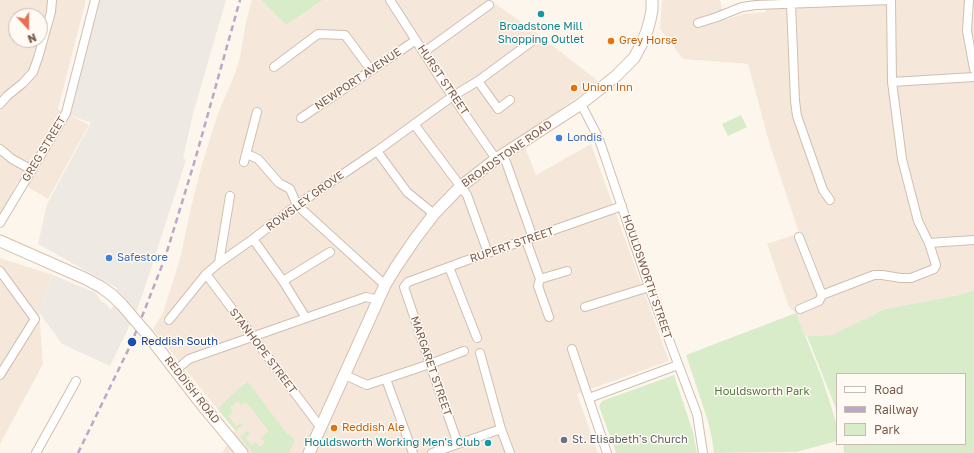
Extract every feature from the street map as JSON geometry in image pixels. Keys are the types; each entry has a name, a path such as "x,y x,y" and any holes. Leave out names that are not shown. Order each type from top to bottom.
{"main road":[{"name":"BROADSTONE ROAD","path":"309,453 385,285 411,245 434,214 460,187 499,157 581,104 616,76 634,58 644,38 651,10"},
{"name":"REDDISH ROAD","path":"0,241 84,278 112,295 148,335 242,453"}],"street":[{"path":"0,104 33,72 49,20 52,0"},
{"name":"GREG STREET","path":"0,223 66,113 95,0"},
{"name":"HURST STREET","path":"391,0 453,96 499,157 506,162 540,279 538,286 549,317"},
{"path":"698,23 742,7 756,5 891,0 892,82 902,159 918,221 929,243 936,265 934,269 911,278 882,275 874,276 822,295 819,301 800,309"},
{"path":"969,0 966,31 974,69"},
{"path":"791,4 797,116 823,190 830,200"},
{"path":"424,52 489,5"},
{"path":"274,67 318,34 345,35 371,70"},
{"name":"NEWPORT AVENUE","path":"301,118 416,40"},
{"name":"ROWSLEY GROVE","path":"170,320 206,274 219,263 297,205 377,151 453,96 478,81 531,42"},
{"path":"892,82 974,76"},
{"path":"478,81 498,109 510,100"},
{"name":"HOULDSWORTH STREET","path":"581,104 601,145 649,287 697,414 703,453"},
{"path":"244,162 257,112"},
{"path":"414,124 467,195 488,253"},
{"path":"0,149 12,159 32,170"},
{"path":"377,151 407,192 434,214"},
{"path":"247,154 258,159 279,183 290,189 297,205 385,285"},
{"path":"219,263 230,196"},
{"name":"RUPERT STREET","path":"404,287 408,282 622,206"},
{"path":"799,237 822,295"},
{"path":"253,239 306,318"},
{"path":"929,243 974,240"},
{"path":"283,282 330,252"},
{"path":"449,267 477,338"},
{"path":"0,270 35,319 0,375"},
{"path":"540,279 567,270"},
{"name":"STANHOPE STREET","path":"206,274 321,428"},
{"name":"MARGARET STREET","path":"404,287 458,444"},
{"path":"585,307 649,287"},
{"path":"176,370 189,359 366,297 379,300"},
{"path":"572,349 607,453"},
{"path":"345,375 367,385 464,351"},
{"path":"480,353 501,429 510,453"},
{"path":"589,398 678,365"},
{"path":"386,379 413,453"},
{"path":"36,453 76,381"},
{"path":"432,453 448,450 458,444 501,429"}],"shaded area":[{"path":"0,0 86,0 58,109 89,125 48,199 18,181 0,217"},
{"path":"100,0 226,0 193,114 183,158 186,160 137,310 110,366 62,344 39,312 53,275 96,293 101,301 110,309 113,307 117,288 38,244 47,204 91,123 70,115"},
{"path":"252,0 261,0 286,25 323,0 490,0 534,31 599,82 521,137 536,175 591,144 669,361 577,394 598,453 222,453 235,431 153,329 163,313 181,255 201,168 218,113 235,74"},
{"path":"720,0 725,20 743,14 766,12 765,0 974,0 974,290 959,295 885,309 832,335 805,336 796,313 789,307 767,244 799,233 769,142 748,64 683,59 660,29 662,1"},
{"path":"0,258 53,275 39,312 43,364 0,444"}],"green space":[{"path":"261,0 323,0 286,25"},
{"path":"741,115 747,127 728,136 722,124"},
{"path":"974,290 974,453 844,453 843,445 966,445 966,373 836,373 836,411 807,336 832,335 885,309 959,295"},
{"name":"Houldsworth Park","path":"796,313 822,378 836,423 836,441 796,452 714,453 708,421 686,355"},
{"path":"674,375 693,432 697,453 616,453 599,406 602,401"},
{"path":"248,382 288,435 290,434 295,441 289,453 253,453 240,437 247,431 250,434 245,438 252,445 256,442 260,447 265,443 261,438 269,431 246,402 241,405 238,401 230,407 233,411 228,416 236,426 241,423 243,425 236,431 218,409 239,388"}],"railway":[{"path":"78,453 132,342 165,258 195,160 240,0"}],"place":[{"name":"Broadstone Mill Shopping Outlet","path":"541,14"},
{"name":"Grey Horse","path":"611,41"},
{"name":"Union Inn","path":"574,88"},
{"name":"Londis","path":"559,138"},
{"name":"Safestore","path":"109,258"},
{"name":"Reddish South","path":"132,342"},
{"name":"Reddish Ale","path":"334,428"},
{"name":"St. Elisabeth's Church","path":"564,440"},
{"name":"Houldsworth Working Men's Club","path":"488,443"}]}
